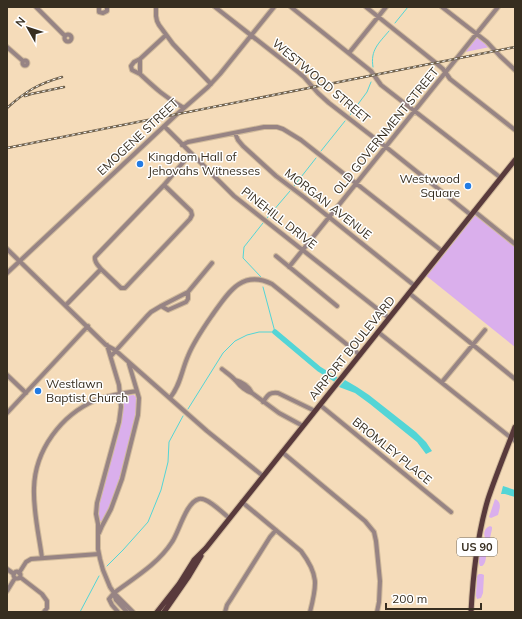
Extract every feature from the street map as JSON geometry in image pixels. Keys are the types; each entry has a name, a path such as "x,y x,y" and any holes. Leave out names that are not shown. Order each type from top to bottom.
{"main road":[{"name":"AIRPORT BOULEVARD","path":"164,612 206,548 229,518 515,160"},
{"name":"US 90","path":"471,612 473,575 482,525 493,484 513,440 515,426"},
{"name":"AIRPORT BOULEVARD","path":"157,612 179,584 194,560 206,548"}],"street":[{"path":"36,7 66,36"},
{"path":"99,7 99,12 103,13 107,11 107,7"},
{"path":"156,7 156,21 166,35 211,84"},
{"name":"WESTWOOD STREET","path":"215,7 304,77 329,103 515,244"},
{"name":"EMOGENE STREET","path":"7,273 211,84 274,7"},
{"path":"291,7 371,71 381,85 501,178"},
{"path":"366,7 436,63 443,69 450,79 515,130"},
{"path":"349,53 386,7"},
{"path":"442,7 487,42 515,70"},
{"name":"OLD GOVERNMENT STREET","path":"289,267 498,7"},
{"path":"166,35 140,60 134,62 131,66 132,70 140,74 159,92 184,108"},
{"path":"7,46 22,62"},
{"path":"140,60 140,74"},
{"name":"PINEHILL DRIVE","path":"164,126 234,196 389,318"},
{"path":"182,145 188,142 264,128 277,127 283,129 301,140 442,251"},
{"name":"MORGAN AVENUE","path":"235,133 243,146 276,176 415,286"},
{"path":"164,185 191,211 192,215 190,219 125,288 121,288 101,269 94,260 95,257 164,185 191,154"},
{"path":"7,249 106,345 115,350 207,431 263,476"},
{"path":"276,256 337,306"},
{"path":"110,356 151,312 188,292 212,263"},
{"path":"66,306 101,269"},
{"path":"170,398 177,387 188,356 203,328 227,294 241,283 247,281 262,280 272,284 360,354"},
{"path":"161,306 168,310 186,302 188,299 188,292"},
{"path":"409,293 515,379"},
{"path":"7,413 88,326"},
{"path":"442,382 485,330"},
{"path":"378,332 513,440"},
{"path":"106,345 120,394 121,407 119,422 96,509 99,554 110,587 133,612"},
{"path":"98,537 113,504 124,472 138,415 138,391 129,362"},
{"path":"222,369 238,384 263,402 279,413 303,426"},
{"path":"7,375 26,393"},
{"path":"42,558 34,488 40,459 45,449 61,425 70,416 83,407 95,400 138,391"},
{"path":"263,402 270,393 273,392 315,411"},
{"name":"BROMLEY PLACE","path":"320,405 451,512"},
{"path":"282,452 366,521 374,532 380,581 377,612"},
{"path":"118,612 109,599 114,593 157,559 166,550 172,542 193,502 198,499 206,499 229,518"},
{"path":"242,502 302,551 307,559 314,573 315,590 310,612"},
{"path":"225,612 227,605 241,582 276,530"},
{"path":"7,591 26,562 31,559 99,554"},
{"path":"7,569 42,594 48,604 44,612"},
{"path":"114,593 116,600 127,612"}],"shaded area":[{"path":"478,37 490,47 465,52 475,39"},
{"path":"474,211 515,244 515,347 424,274"},
{"path":"134,395 136,397 136,416 130,440 113,502 102,521 100,521 98,520 98,501 121,421 123,409 122,398 124,396"},
{"path":"495,499 499,502 500,506 498,515 491,518 489,517"},
{"path":"490,526 492,529 490,538 488,539 485,538 484,532"},
{"path":"482,551 485,551 486,559 483,565 480,566 479,558"},
{"path":"479,574 484,575 483,593 481,598 477,599 477,576"}],"water":[{"path":"345,380 369,395 416,432 426,442 432,451 426,454 417,442 370,404 355,393 339,387"},
{"path":"503,486 515,490 515,497 501,494"}],"waterway":[{"path":"395,23 408,7"},
{"path":"373,67 372,61 374,51 389,31"},
{"path":"350,115 367,92 371,82"},
{"path":"321,151 345,121"},
{"path":"294,186 316,158"},
{"path":"267,218 290,191"},
{"path":"261,277 243,258 244,247 263,223"},
{"path":"188,409 223,353 235,341 247,335 259,332 275,332 263,287"},
{"path":"275,332 319,369 335,379"},
{"path":"107,566 148,522 161,490 168,462 169,442 183,416"},
{"path":"80,612 99,576"}],"railway":[{"path":"7,148 515,47"},
{"path":"7,108 20,97 33,89 46,82 62,77"},
{"path":"25,96 64,87"}],"place":[{"name":"Kingdom Hall of Jehovahs Witnesses","path":"140,164"},
{"name":"Westwood Square","path":"468,186"},
{"name":"Westlawn Baptist Church","path":"38,391"}]}
